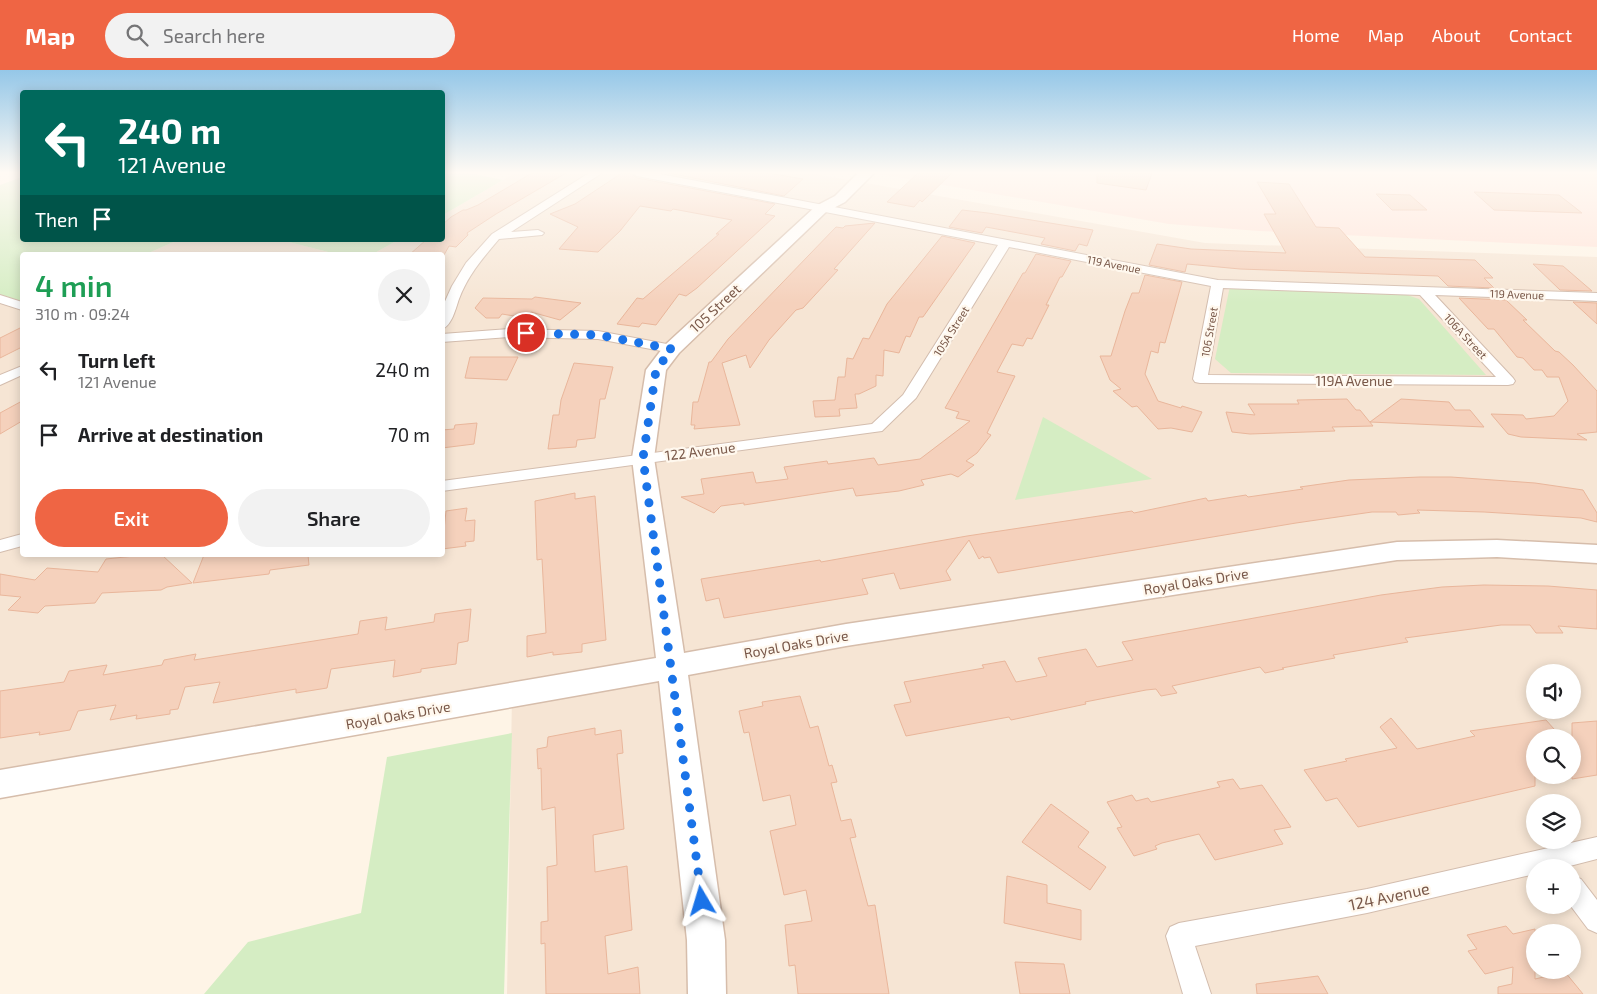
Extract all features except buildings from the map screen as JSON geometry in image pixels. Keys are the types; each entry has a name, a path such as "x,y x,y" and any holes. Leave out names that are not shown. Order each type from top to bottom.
{"street":[{"path":"445,318 458,286 470,266 496,236 528,216"},
{"name":"105 Street","path":"707,994 706,940 672,667 643,458 656,370 672,349 813,216"},
{"name":"119 Avenue","path":"858,216 1218,284 1597,297"},
{"path":"496,236 538,233"},
{"name":"105A Street","path":"893,414 910,398 1005,244"},
{"name":"106 Street","path":"1200,379 1218,284"},
{"name":"106A Street","path":"1423,290 1508,381"},
{"path":"0,299 20,305"},
{"path":"445,338 508,333 598,335 672,349"},
{"path":"0,381 20,371"},
{"name":"119A Avenue","path":"1200,379 1508,381"},
{"name":"122 Avenue","path":"445,486 877,428 893,414"},
{"path":"0,546 20,541"},
{"name":"Royal Oaks Drive","path":"0,784 846,635 1397,551 1471,547 1544,548 1597,554"},
{"name":"124 Avenue","path":"1565,859 1597,848"},
{"name":"124 Avenue","path":"1197,994 1179,936 1367,901 1526,869"},
{"path":"1581,900 1597,920"}],"shaded area":[{"path":"445,216 1053,216 1205,243 1597,257 1597,994 507,994 512,696 0,784 0,299 20,305 20,557 445,557 445,252 376,252 394,242 445,242"},
{"path":"1123,216 1597,216 1597,247 1259,231 1169,224"},
{"path":"173,242 289,242 328,252 151,252"}],"green space":[{"path":"0,216 20,216 20,242 173,242 151,252 20,252 20,305 0,299"},
{"path":"289,242 394,242 376,252 328,252"},
{"path":"1230,286 1401,293 1419,299 1486,375 1231,373 1215,359"},
{"path":"1043,417 1152,479 1015,500"},
{"path":"512,733 504,994 204,994 248,942 361,913 387,757"}],"route":[{"path":"526,333 598,335 672,349 656,370 643,458 702,901"}]}
